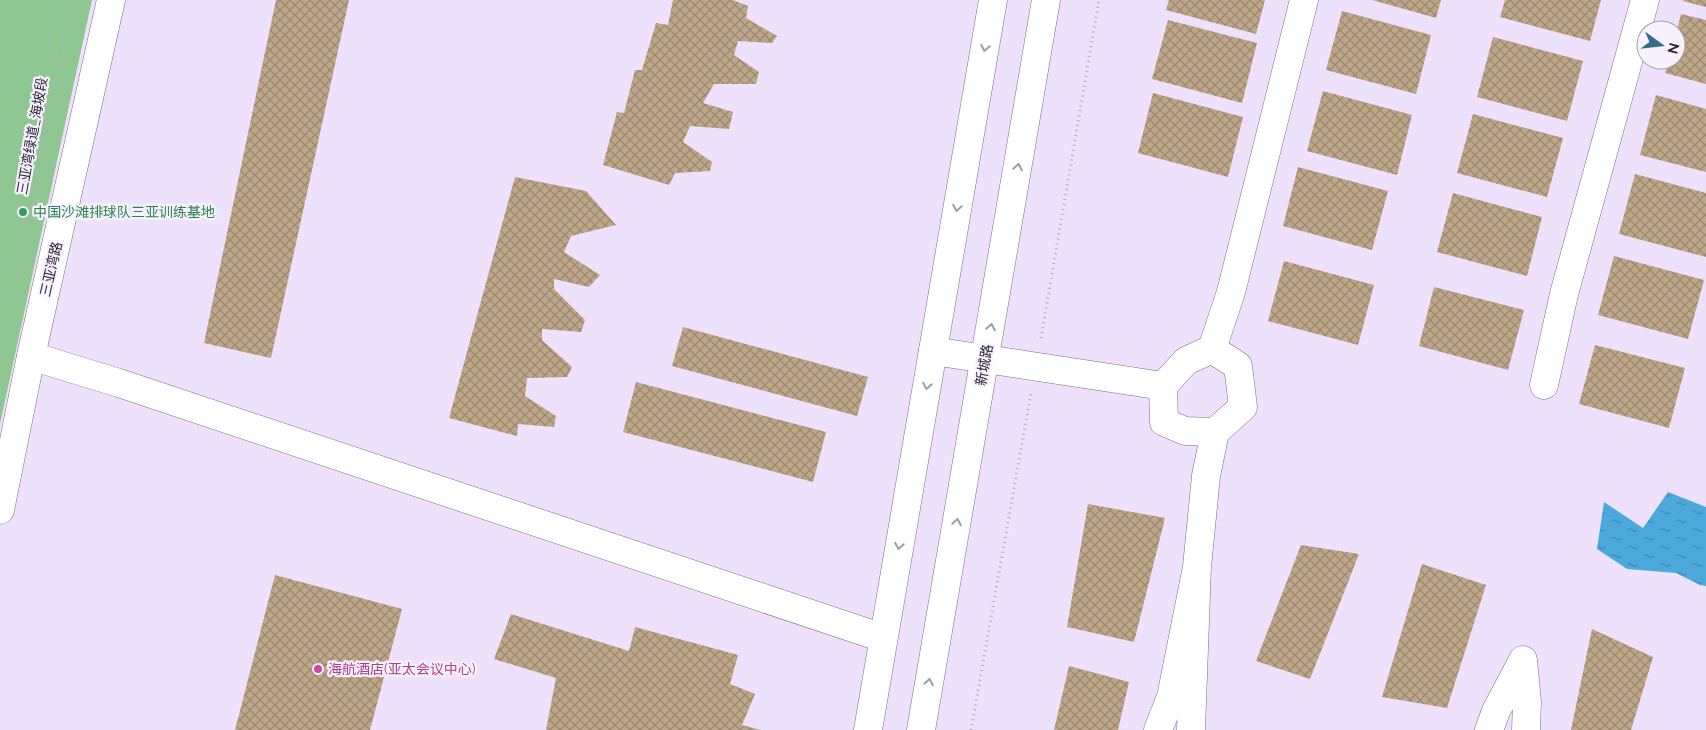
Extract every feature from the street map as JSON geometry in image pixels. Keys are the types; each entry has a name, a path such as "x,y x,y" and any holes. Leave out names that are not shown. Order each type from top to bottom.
{"main road":[{"name":"三亚湾路","path":"0,510 31,356 111,0"},
{"path":"868,730 993,0"},
{"name":"新城路","path":"920,730 1046,0"},
{"path":"1215,432 1185,431 1164,422 1163,386 1186,361 1212,349 1230,292 1304,0"},
{"path":"1544,385 1564,294 1645,0"},
{"path":"1191,730 1197,567 1206,476 1215,432 1243,407 1238,366 1212,349"},
{"path":"933,351 1163,386"},
{"path":"31,356 884,638"},
{"path":"1158,730 1172,697 1197,567"},
{"path":"1489,730 1496,711 1523,660 1527,702 1526,730"}],"path":[{"name":"三亚湾绿道_海坡段","path":"18,270 70,0"}],"green space":[{"name":"中国沙滩排球队三亚训练基地","path":"0,0 92,0 0,424"}],"water":[{"path":"1668,492 1706,507 1706,586 1676,573 1627,569 1597,549 1604,502 1643,528"}],"building":[{"path":"276,0 349,0 271,358 204,343"},
{"path":"673,0 733,0 748,6 746,18 777,36 772,43 738,41 734,55 759,72 756,84 714,84 703,103 733,112 729,129 690,126 683,142 712,162 710,171 675,173 669,185 603,165 617,112 624,113 635,70 642,70 656,23 668,25"},
{"path":"1169,0 1265,0 1256,34 1166,10"},
{"path":"1372,0 1441,0 1436,18"},
{"path":"1505,0 1601,0 1590,41 1500,17"},
{"path":"1706,0 1706,7 1683,1"},
{"path":"1342,11 1431,35 1416,94 1326,70"},
{"path":"1681,14 1706,20 1706,84 1665,73 1666,70 1686,70 1686,20 1680,20"},
{"path":"1168,20 1257,43 1242,103 1152,79"},
{"path":"1493,37 1583,61 1567,121 1477,97"},
{"path":"1323,91 1412,115 1397,175 1307,151"},
{"path":"1153,93 1243,117 1228,177 1138,153"},
{"path":"1656,95 1706,109 1706,172 1640,155"},
{"path":"1473,114 1563,138 1547,197 1457,173"},
{"path":"1298,167 1388,191 1372,250 1283,226"},
{"path":"1635,174 1706,193 1706,257 1619,234"},
{"path":"515,177 586,191 616,225 571,236 564,252 600,275 589,287 554,279 554,289 585,320 581,332 542,329 542,340 572,367 567,377 527,378 525,396 556,416 554,427 518,424 517,436 449,418"},
{"path":"1453,193 1542,217 1527,276 1437,252"},
{"path":"1614,256 1704,280 1688,339 1598,315"},
{"path":"1284,261 1374,285 1358,345 1268,321"},
{"path":"1434,287 1524,310 1508,370 1419,346"},
{"path":"683,327 868,377 857,416 672,366"},
{"path":"1595,345 1685,368 1669,428 1579,404"},
{"path":"636,382 826,432 813,482 623,432"},
{"path":"1088,504 1165,518 1134,642 1067,627"},
{"path":"1301,545 1359,554 1310,679 1256,661"},
{"path":"1422,564 1486,585 1447,708 1382,697"},
{"name":"海航酒店(亚太会议中心)","path":"275,575 402,609 370,730 235,730"},
{"path":"511,614 629,651 635,627 738,655 730,684 755,694 742,725 761,730 546,730 556,678 494,659"},
{"path":"1592,629 1653,657 1631,730 1571,730"},
{"path":"1069,666 1129,682 1118,730 1054,730"}],"place":[{"name":"中国沙滩排球队三亚训练基地","path":"23,212"},
{"name":"海航酒店(亚太会议中心)","path":"318,669"}]}
